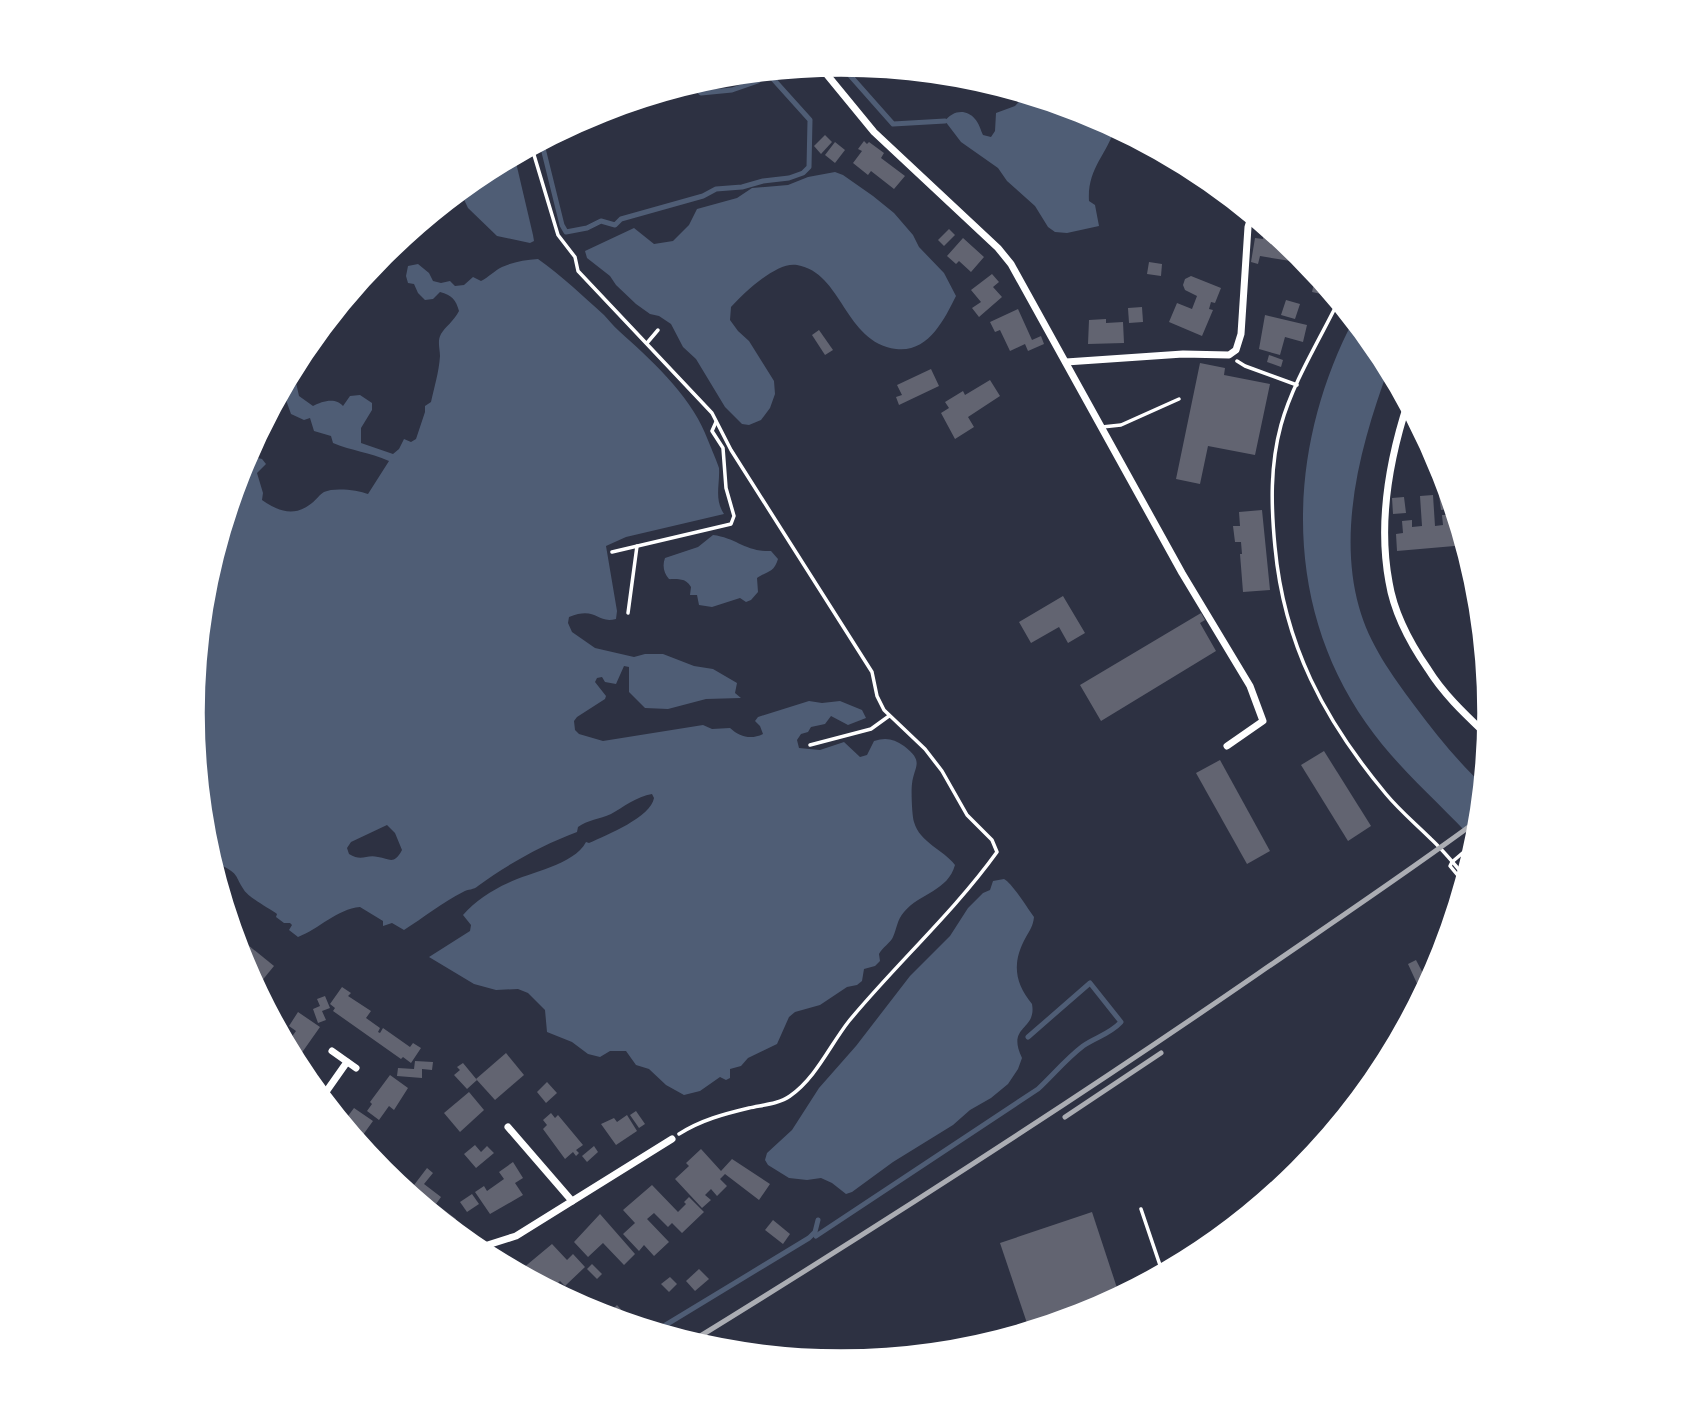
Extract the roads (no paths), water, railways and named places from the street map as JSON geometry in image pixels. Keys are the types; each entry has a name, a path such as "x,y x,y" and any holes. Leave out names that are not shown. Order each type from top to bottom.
{"street":[{"path":"828,76 874,132 998,248 1011,264 1182,573 1250,686 1263,721 1227,746"},
{"path":"1066,362 1183,354 1229,355 1236,350 1241,334 1249,224"},
{"path":"1404,415 1394,454 1389,489 1386,544 1389,583 1408,635 1428,670 1478,726"},
{"path":"332,1051 356,1068"},
{"path":"327,1090 347,1062"},
{"path":"508,1127 572,1201"},
{"path":"489,1244 516,1236 672,1139"}],"lane":[{"path":"1102,427 1121,425 1178,399"},
{"path":"1142,1209 1160,1265"}],"water":[{"path":"1019,101 1046,109 1112,136 1094,171 1089,190 1089,201 1095,205 1099,226 1067,233 1055,232 1048,227 1035,206 1007,181 998,168 961,142 945,121 955,113 968,113 976,121 983,135 991,137 995,131 996,113 1015,106"},
{"path":"516,164 534,241 530,243 497,236 468,208 464,199"},
{"path":"835,172 843,175 894,213 913,235 919,247 944,273 956,296 934,333 917,346 896,349 879,344 865,334 825,281 812,271 789,265 771,273 731,307 730,320 749,341 774,381 775,394 770,408 761,420 749,425 742,424 725,407 696,359 683,347 671,324 636,304 610,276 587,258 585,251 634,228 654,244 673,241 689,225 697,209 737,198 752,188 788,185 808,177"},
{"path":"538,259 555,272 604,315 667,377 698,419 719,468 718,497 724,514 626,537 606,546 616,619 609,620 585,613 569,617 568,623 572,632 595,648 634,657 663,654 694,666 713,669 737,683 735,693 741,698 706,699 668,709 645,708 629,692 629,667 624,666 616,684 605,682 602,677 597,678 595,682 606,696 605,699 577,717 574,721 575,730 579,734 603,741 703,725 712,729 730,728 738,734 754,737 763,734 755,721 758,717 809,701 840,701 862,710 866,718 848,725 831,716 825,724 811,727 808,732 801,734 797,740 799,748 820,750 844,742 860,757 867,755 874,741 882,739 890,739 904,746 914,756 917,764 912,797 913,819 917,829 926,841 955,865 946,881 904,912 892,939 879,954 880,961 875,966 864,969 862,981 847,987 820,1005 795,1012 789,1017 777,1044 748,1058 741,1066 730,1069 730,1078 726,1080 720,1077 700,1091 684,1095 666,1085 649,1069 636,1065 626,1051 610,1051 600,1057 588,1054 572,1042 547,1032 545,1010 528,993 518,989 496,990 474,984 429,957 470,931 471,925 463,915 484,897 508,883 572,857 586,842 627,825 651,805 654,798 652,794 578,827 577,832 526,856 476,887 448,900 404,930 392,923 383,926 383,921 360,907 344,911 298,937 289,930 292,925 290,923 284,923 276,917 277,914 246,893 236,876 222,866 216,837 209,796 203,713 209,630 225,548 257,458 266,464 257,473 263,493 262,500 287,511 306,507 328,490 368,494 389,461 333,443 331,436 314,431 310,418 304,420 291,414 286,400 296,383 299,396 313,406 333,401 343,406 350,396 360,395 372,403 372,410 361,428 361,443 393,454 404,439 411,442 416,439 425,406 431,402 440,356 440,337 459,311 453,298 444,293 440,292 433,299 425,300 414,284 408,283 408,266 418,264 429,273 433,281 450,281 455,286 464,285 473,277 481,281 506,265","holes":["387,825 395,833 402,850 394,859 389,860 374,856 357,857 349,854 347,848 351,842"]},
{"path":"1350,329 1385,381 1370,425 1356,485 1352,516 1353,577 1363,621 1382,659 1422,716 1475,777 1467,833 1378,740 1338,676 1319,627 1307,575 1303,523 1306,471 1316,419 1332,368"},
{"path":"713,535 754,549 771,551 778,559 772,569 757,578 758,592 751,600 746,602 740,598 712,607 699,605 697,595 690,595 691,587 686,582 669,579 666,574 665,558 698,547"},
{"path":"1004,879 1034,917 1021,946 1017,963 1018,980 1032,1004 1032,1013 1019,1034 1018,1047 1022,1058 1008,1084 953,1125 893,1162 852,1192 846,1194 821,1178 789,1178 768,1165 765,1160 767,1153 792,1130 819,1088 856,1046 910,976 950,936 968,908 983,893 990,890 993,881"}],"waterway":[{"path":"850,75 893,124 945,121"},
{"path":"543,149 566,232 587,228 601,221 615,225 621,219 703,196 716,189 789,178 803,173 809,167 810,120 774,79"},
{"path":"700,92 732,90 758,81"},
{"path":"816,1236 1038,1089 1083,1046 1121,1022 1090,983 1028,1037"},
{"path":"665,1326 809,1238 815,1232 818,1220"}],"railway":[{"path":"702,1335 905,1208 1118,1068 1468,828"},
{"path":"1065,1117 1161,1053"}]}
